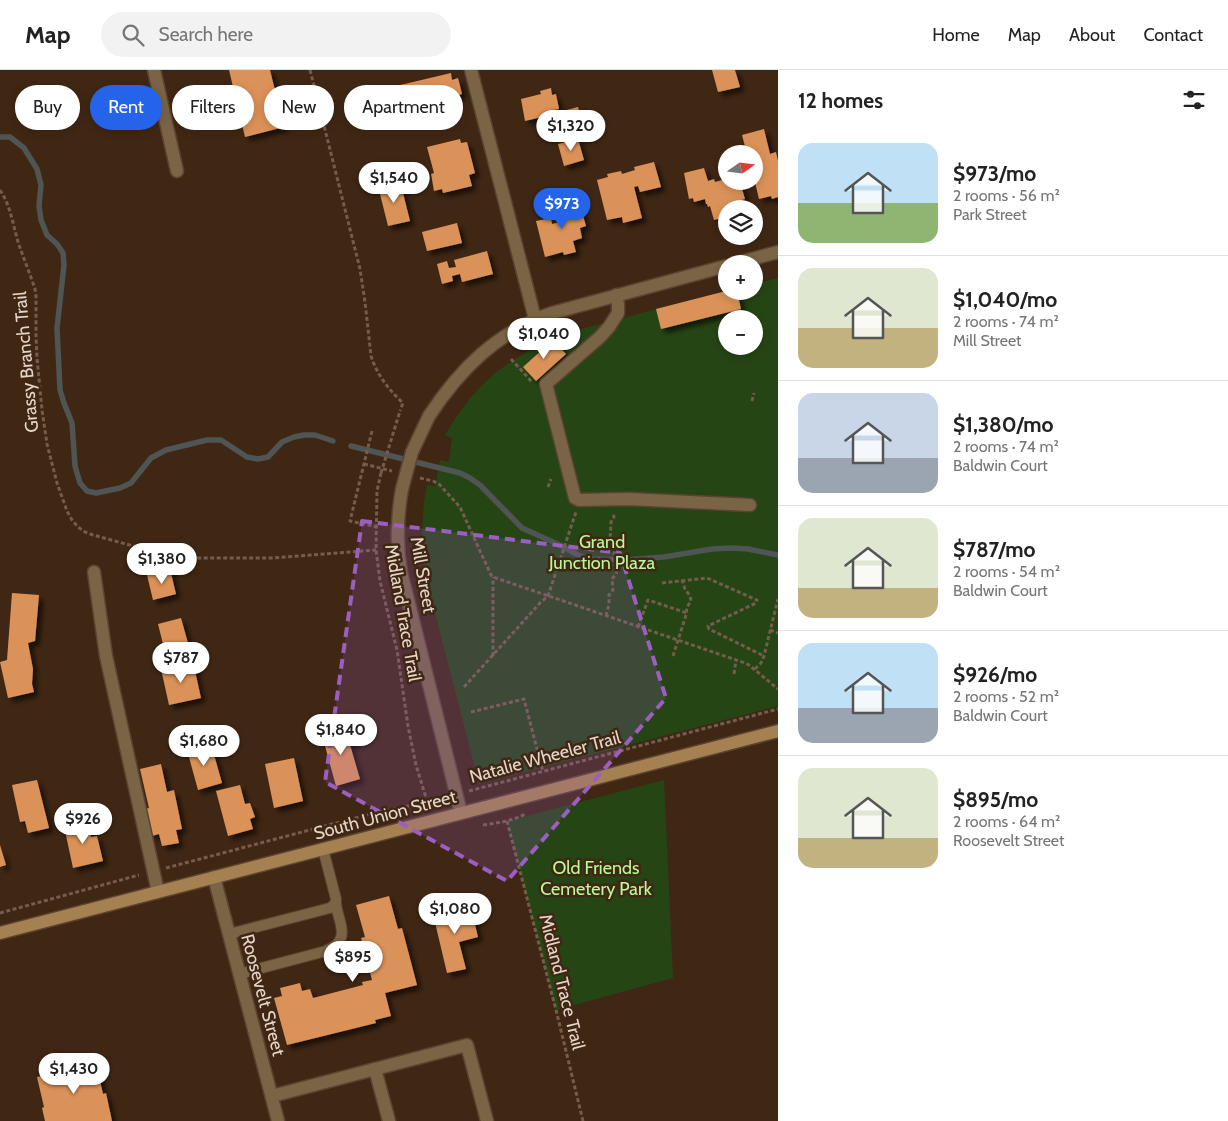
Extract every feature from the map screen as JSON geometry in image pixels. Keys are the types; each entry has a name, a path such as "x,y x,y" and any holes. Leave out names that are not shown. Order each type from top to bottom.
{"street":[{"path":"154,70 177,171"},
{"path":"471,70 535,319"},
{"path":"763,256 778,252"},
{"name":"Mill Street","path":"462,813 400,572 398,527 402,489 412,452 429,416 458,376 478,357 504,337 535,319 552,313 718,268"},
{"path":"616,295 618,313 609,328 546,384 575,498 580,500 612,499 750,505"},
{"path":"94,572 106,656 158,892"},
{"name":"South Union Street","path":"0,933 778,730"},
{"name":"Roosevelt Street","path":"214,877 278,1121"},
{"path":"272,1096 467,1045 487,1121"},
{"path":"375,1069 389,1121"}],"lane":[{"path":"239,974 326,951 338,944 342,935 340,922 323,849"},
{"path":"229,934 330,908 335,904"}],"path":[{"name":"Midland Trace Trail","path":"310,70 360,269 373,364 382,380 403,403 377,491 376,550 380,581 397,650 408,726 426,801 433,821"},
{"name":"Grassy Branch Trail","path":"0,190 9,208 19,245 35,289 37,358 47,444 65,506 78,528 93,535 137,547 191,558 272,558 376,550"},
{"path":"511,359 535,386 546,384"},
{"path":"752,401 754,393"},
{"path":"372,431 350,521 376,527"},
{"path":"363,466 398,473"},
{"path":"416,477 439,484 460,506 493,577 493,656"},
{"path":"548,487 551,480"},
{"path":"606,616 609,595 613,590 612,579 617,571 613,560 615,550 610,540 611,522 614,517 612,499"},
{"path":"464,687 549,594 578,508"},
{"path":"493,577 549,594 606,616 749,665 778,689"},
{"path":"662,583 707,578 757,600 756,603 708,626 708,629 764,656"},
{"path":"673,656 690,601 682,580"},
{"path":"638,627 648,600 687,613"},
{"path":"755,670 764,656 778,600"},
{"path":"770,630 778,633"},
{"path":"734,674 736,660"},
{"path":"471,712 524,699 543,772"},
{"name":"Natalie Wheeler Trail","path":"0,913 154,871 364,816 543,772 778,709"},
{"path":"478,826 518,818 531,811"},
{"name":"Midland Trace Trail","path":"506,821 583,1121"}],"highlighted area":[{"path":"362,521 620,553 666,698 507,881 325,782"}],"green space":[{"name":"Grand Junction Plaza","path":"778,278 778,706 479,784 425,574 422,530 427,485 435,486 440,460 449,462 452,438 445,435 479,388 509,363 541,343 566,333 718,293 718,300 763,300 763,282"},
{"name":"Old Friends Cemetery Park","path":"664,780 673,978 556,1010 507,821"}],"building":[{"path":"229,70 270,70 274,85 264,85 264,130 272,130 245,137 243,130 254,130 254,85 233,85"},
{"path":"712,70 735,70 740,87 718,92"},
{"path":"451,73 452,80 458,78 460,85 400,85"},
{"path":"551,88 552,95 556,94 559,109 545,112 546,116 525,121 521,99 541,94 540,91"},
{"path":"578,107 583,126 564,131 559,112"},
{"path":"764,129 770,154 776,152 778,161 778,197 772,199 771,196 759,199 757,190 763,190 763,145 745,145 742,135"},
{"path":"460,139 461,143 467,142 475,173 469,175 472,186 443,193 442,189 434,191 431,174 434,173 427,147"},
{"path":"578,139 584,160 564,166 558,144"},
{"path":"654,162 661,187 640,192 638,186 634,187 642,218 623,223 622,217 607,220 597,180 608,177 607,174 621,171 622,174 635,170 634,167"},
{"path":"704,168 708,181 714,179 715,182 718,181 718,190 742,190 745,199 718,200 718,219 714,220 710,206 708,207 705,199 694,202 693,198 689,199 684,173"},
{"path":"400,181 410,221 388,226 378,186"},
{"path":"578,198 586,226 580,228 582,238 573,241 576,252 564,255 563,252 545,257 536,221 551,218 552,224 565,221 560,203"},
{"path":"457,223 462,243 427,251 422,232"},
{"path":"487,251 493,274 462,282 460,274 452,276 453,281 442,284 437,264 447,261 449,268 456,267 454,260"},
{"path":"718,293 718,300 739,300 741,309 718,310 718,315 661,329 656,309"},
{"path":"553,340 566,354 536,381 523,367"},
{"path":"170,569 176,594 153,600 147,575"},
{"path":"12,593 39,595 35,641 28,643 33,669 32,684 34,692 8,698 0,662 7,660"},
{"path":"181,618 191,654 167,660 158,624"},
{"path":"193,662 201,698 169,705 161,669"},
{"path":"350,727 355,744 350,745 360,779 336,786 322,735"},
{"path":"211,744 222,783 198,790 187,750"},
{"path":"294,758 303,801 274,808 265,764"},
{"path":"161,764 167,792 174,790 182,829 176,830 179,843 162,846 159,834 152,836 141,810 149,808 140,769"},
{"path":"37,780 49,828 28,833 25,821 20,822 12,785"},
{"path":"240,785 245,804 250,803 255,817 250,819 253,829 228,836 216,791"},
{"path":"88,820 91,837 97,836 103,861 73,868 64,826"},
{"path":"0,845 6,865 0,867"},
{"path":"389,896 398,929 402,928 417,985 385,993 391,1016 375,1020 376,1023 287,1045 274,998 282,996 280,988 300,983 302,991 310,989 313,998 363,985 362,982 372,980 361,938 365,937 356,905"},
{"path":"470,904 478,937 459,942 466,969 447,973 433,914"},
{"path":"96,1063 103,1094 106,1093 112,1121 45,1121 42,1108 44,1107 37,1077 57,1072 56,1067 70,1064 71,1069"}],"waterway":[{"path":"0,137 10,137 24,148 37,169 41,185 39,206 41,220 47,235 63,253 64,265 57,328 60,390 72,423 75,466 80,483 87,491 96,493 120,488 131,483 151,458 166,450 207,440 221,440 247,457 258,459 268,457 282,442 294,437 315,435 333,441"},
{"path":"351,446 460,473 480,485 522,528 589,559 624,560 664,557 712,549 731,548 748,549 778,555"}]}
